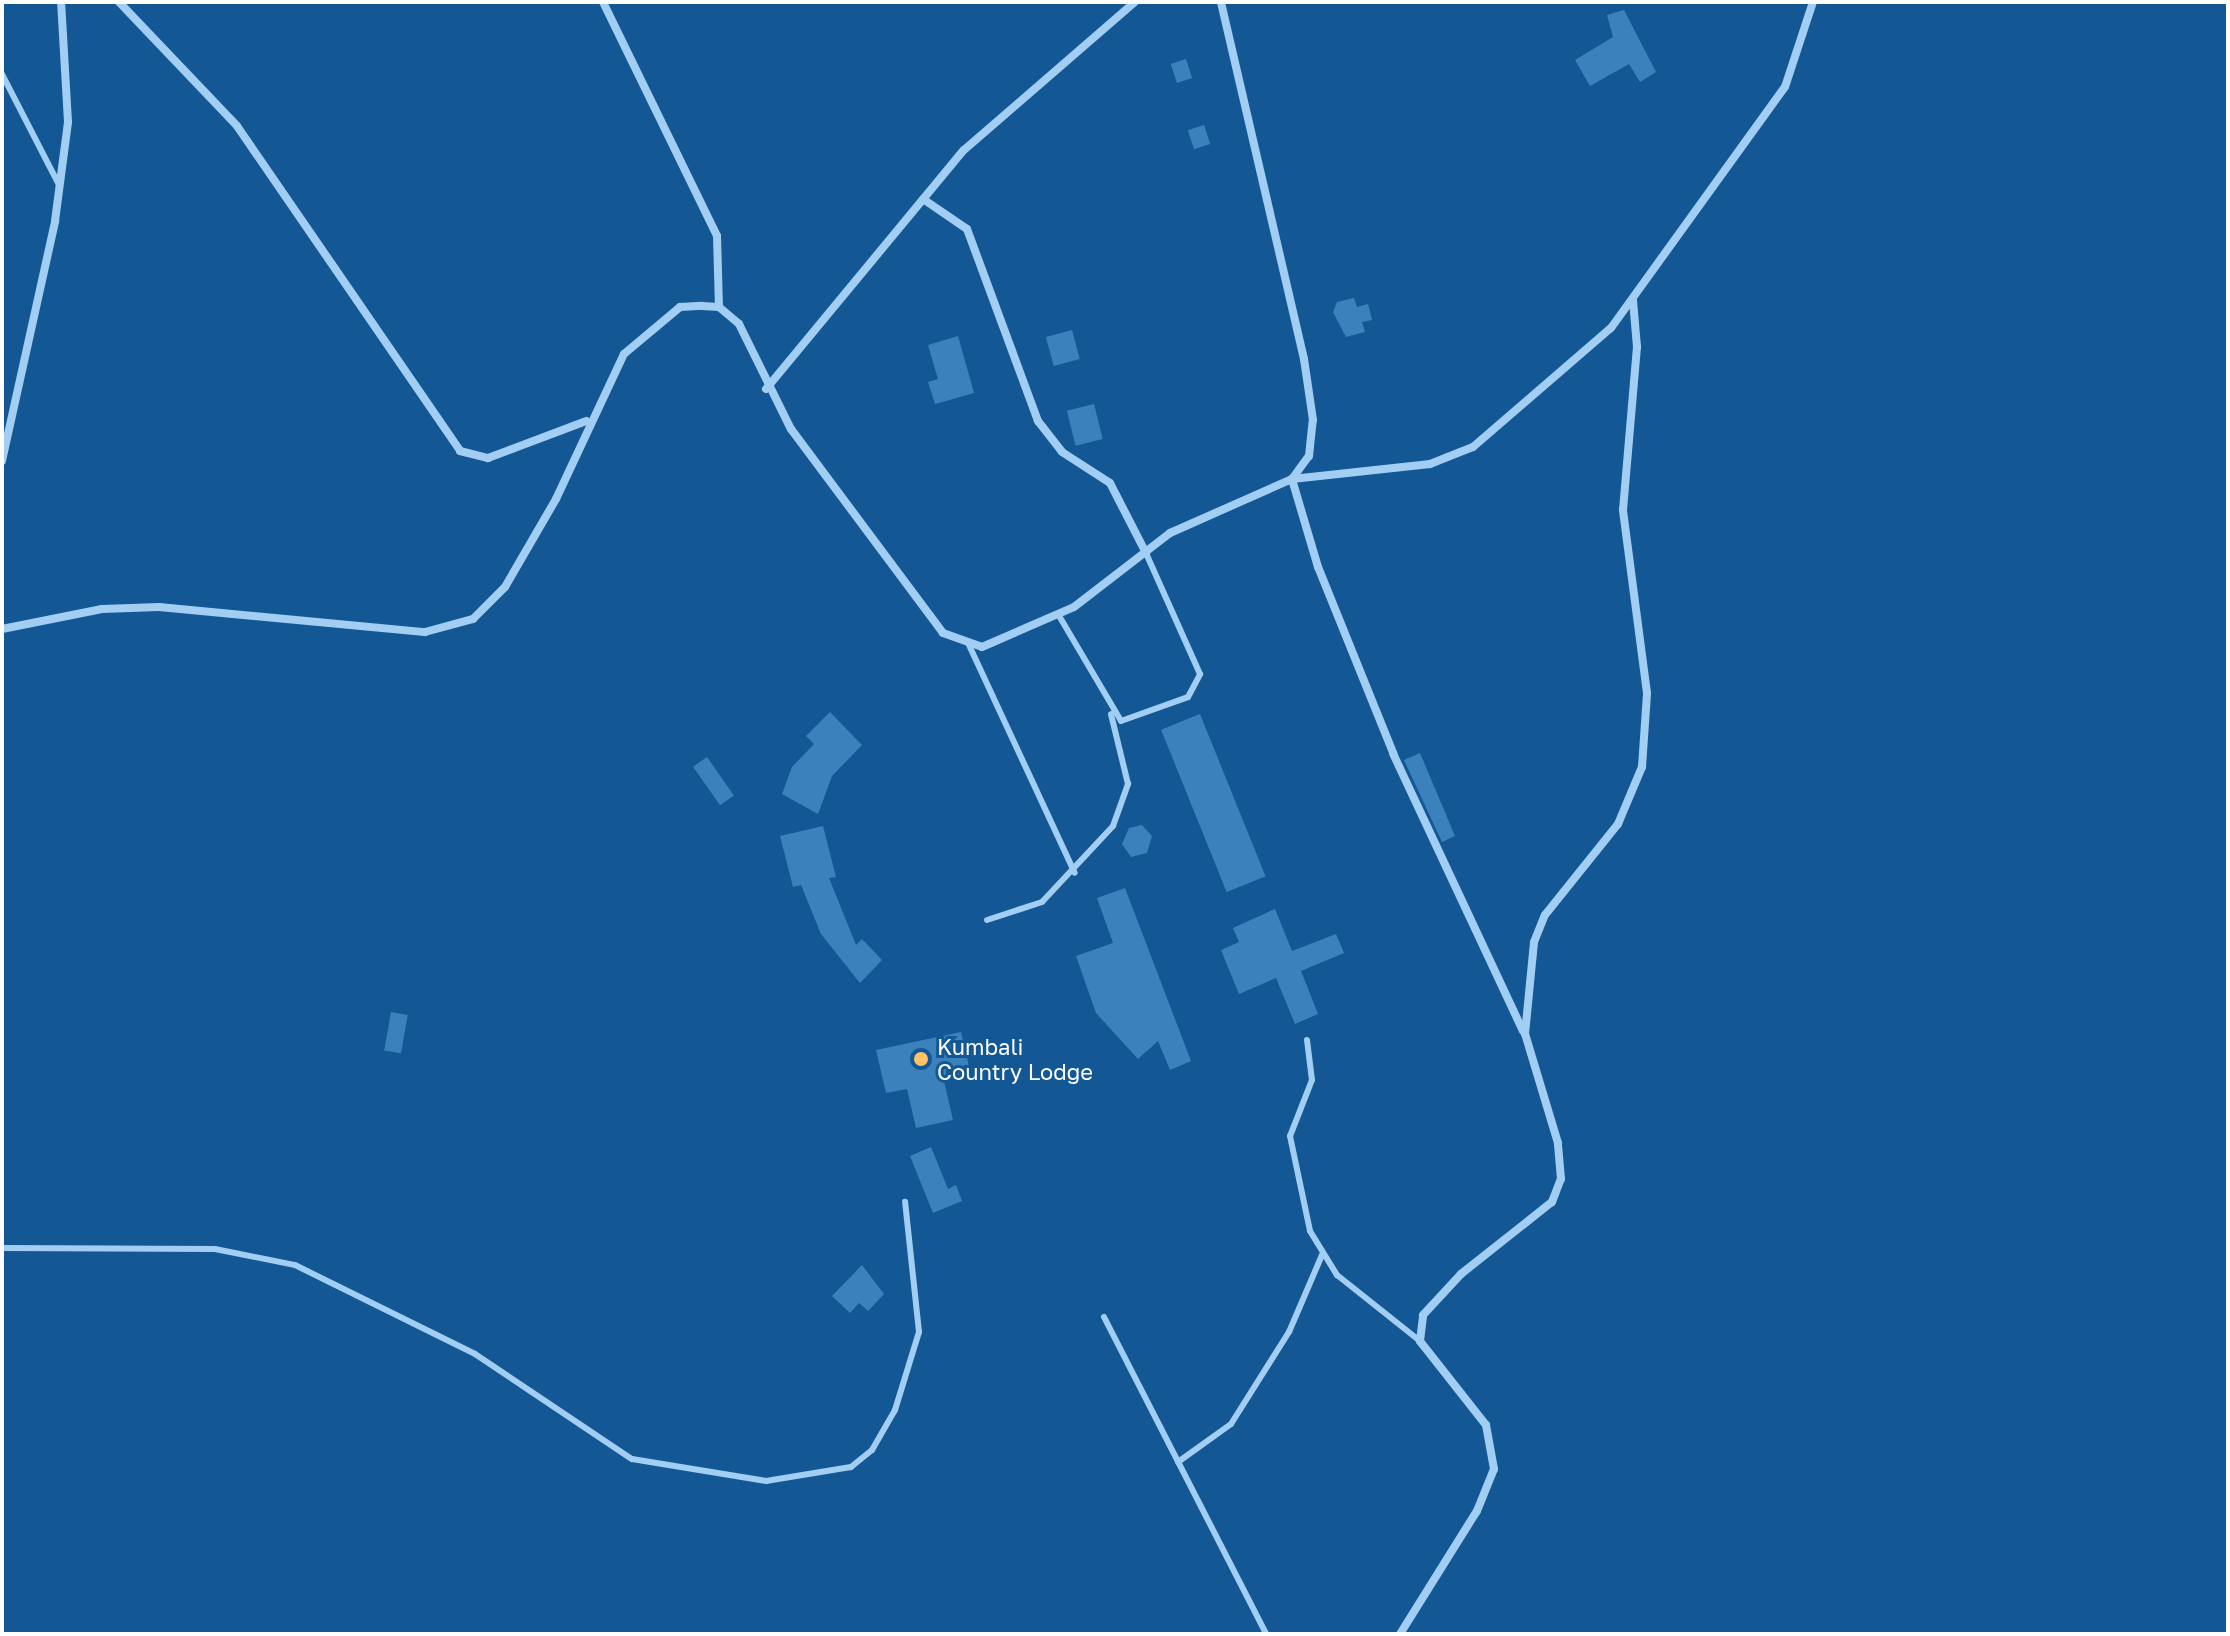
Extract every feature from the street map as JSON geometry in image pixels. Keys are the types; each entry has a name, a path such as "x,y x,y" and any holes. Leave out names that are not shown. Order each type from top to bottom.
{"street":[{"path":"2,461 60,186 71,77 61,2"},
{"path":"119,2 237,126 460,451 488,458 586,421"},
{"path":"603,2 717,236 719,307"},
{"path":"766,389 923,199 1015,101 1135,2"},
{"path":"1221,2 1313,420 1309,456 1292,479"},
{"path":"2,629 102,609 159,607 425,632 451,628 473,619 505,587 556,499 586,421 624,354 659,320 680,307 719,307 739,324 766,389 927,616 969,645 982,647 1058,614 1184,526 1292,479 1430,464 1473,447 1611,328 1633,300 1785,87 1813,2"},
{"path":"923,199 967,229 1038,421 1062,452 1110,483 1146,553"},
{"path":"1525,1034 1534,942 1545,915 1618,824 1642,767 1647,693 1623,510 1637,347 1633,300"},
{"path":"1292,479 1318,567 1394,755 1525,1034 1558,1143 1561,1179 1552,1202 1531,1224 1437,1296 1423,1315 1420,1341 1431,1364 1486,1425 1494,1469 1477,1511 1400,1634"}],"lane":[{"path":"2,74 60,186"},
{"path":"1111,714 1135,722 1188,697 1200,674 1146,553"},
{"path":"987,920 1042,902 1075,873 1124,806 1126,753 1111,714 1058,614"},
{"path":"969,645 1075,873"},
{"path":"1307,1040 1312,1080 1290,1136 1310,1231 1322,1255 1420,1341"},
{"path":"2,1248 215,1249 295,1265 475,1354 632,1459 766,1481 851,1467 872,1450 895,1410 919,1332 905,1202"},
{"path":"1178,1462 1231,1424 1289,1332 1322,1255"},
{"path":"1104,1317 1266,1634"}],"building":[{"path":"1624,10 1656,72 1640,82 1629,64 1590,86 1575,60 1613,37 1607,15"},
{"path":"1186,59 1192,78 1177,83 1171,64"},
{"path":"1204,125 1210,144 1194,149 1188,130"},
{"path":"1354,298 1357,307 1368,304 1372,320 1362,322 1365,332 1346,337 1333,312 1337,302"},
{"path":"1072,330 1080,359 1054,366 1046,337"},
{"path":"958,336 974,393 935,404 928,382 938,379 928,345"},
{"path":"1094,404 1103,439 1076,446 1067,411"},
{"path":"830,712 862,745 832,776 818,814 782,794 792,767 814,744 806,736"},
{"path":"1200,714 1266,876 1227,892 1161,730"},
{"path":"1420,753 1455,836 1442,842 1404,760"},
{"path":"707,757 734,796 720,805 693,767"},
{"path":"1142,825 1152,836 1147,853 1131,857 1122,844 1129,828"},
{"path":"823,826 836,877 829,878 856,945 862,939 882,960 860,983 821,934 801,885 793,887 780,836"},
{"path":"1125,888 1191,1061 1170,1070 1158,1041 1138,1059 1096,1013 1076,956 1113,943 1097,898"},
{"path":"1275,909 1292,951 1336,934 1344,953 1301,971 1318,1014 1295,1024 1276,978 1239,994 1221,950 1239,942 1233,928"},
{"path":"391,1012 408,1015 401,1053 384,1050"},
{"path":"961,1032 971,1075 944,1081 953,1120 916,1128 907,1089 886,1093 876,1050"},
{"path":"931,1147 948,1189 956,1185 962,1201 933,1213 910,1156"},
{"path":"862,1265 884,1294 868,1311 859,1303 850,1313 832,1296"}],"place":[{"name":"Kumbali Country Lodge","path":"921,1059"}]}
